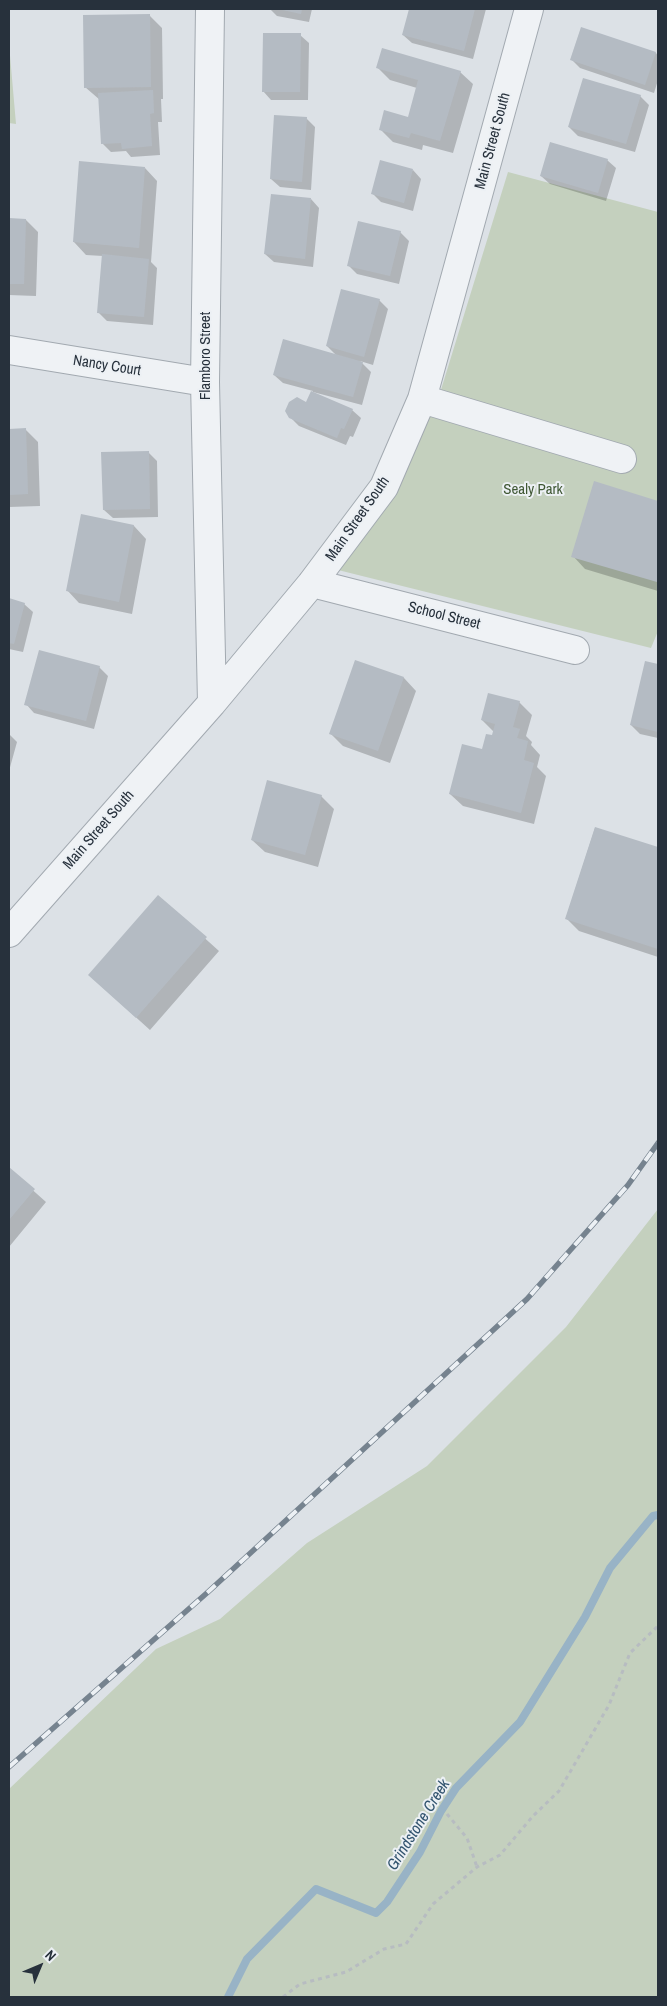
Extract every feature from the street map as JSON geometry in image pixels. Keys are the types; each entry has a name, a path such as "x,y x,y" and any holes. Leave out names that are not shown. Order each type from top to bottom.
{"street":[{"name":"Flamboro Street","path":"210,9 205,382 212,703"},
{"name":"Main Street South","path":"9,933 212,703 312,583 384,487 422,399 529,9"},
{"name":"Nancy Court","path":"9,350 205,382"},
{"path":"422,399 622,459"},
{"name":"School Street","path":"312,583 575,650"}],"path":[{"path":"283,1997 300,1984 346,1972 384,1949 406,1944 433,1904 476,1867 500,1855 533,1816 558,1791 609,1705 630,1653 658,1626"},
{"path":"447,1814 467,1838 476,1867"}],"green space":[{"path":"9,44 16,124 9,123"},
{"name":"Sealy Park","path":"508,172 658,212 658,631 651,648 338,570 397,492 440,393"},
{"path":"658,1209 658,1997 9,1997 9,1789 156,1649 220,1619 307,1543 427,1466 566,1327"}],"building":[{"path":"278,9 302,9 301,14"},
{"path":"409,9 475,9 464,51 402,35"},
{"path":"150,14 151,87 84,88 83,15"},
{"path":"581,27 656,52 645,85 570,60"},
{"path":"263,33 301,33 300,92 262,92"},
{"path":"382,48 461,71 440,141 411,133 409,138 379,130 384,110 408,117 418,80 376,68"},
{"path":"583,78 641,95 626,144 568,127"},
{"path":"153,90 154,113 150,114 152,146 122,149 121,143 101,144 98,93"},
{"path":"274,115 307,117 302,182 270,179"},
{"path":"550,142 608,159 598,193 540,176"},
{"path":"380,160 413,169 404,203 371,194"},
{"path":"79,161 145,167 139,248 73,242"},
{"path":"271,194 311,198 305,259 264,254"},
{"path":"9,218 26,219 24,284 9,284"},
{"path":"358,221 401,231 390,276 347,266"},
{"path":"102,254 149,259 144,317 97,313"},
{"path":"341,289 380,299 364,357 326,346"},
{"path":"283,339 363,362 353,397 273,375"},
{"path":"311,391 353,409 344,429 341,428 337,438 289,418 285,411 289,402 297,397 306,402"},
{"path":"26,428 28,494 9,495 9,429"},
{"path":"149,451 150,509 103,510 101,452"},
{"path":"594,481 658,501 657,582 571,557"},
{"path":"81,514 134,525 119,602 66,591"},
{"path":"9,598 25,603 14,644 9,643"},
{"path":"39,650 100,666 86,721 24,705"},
{"path":"355,660 404,677 378,751 329,734"},
{"path":"645,661 658,664 658,732 630,725"},
{"path":"488,693 520,701 513,727 520,729 517,738 528,741 524,760 534,763 521,813 449,794 462,744 482,749 486,734 492,735 495,724 481,720"},
{"path":"267,780 322,795 305,855 251,840"},
{"path":"595,827 658,847 658,949 565,919"},
{"path":"158,895 207,937 136,1018 88,975"},
{"path":"9,1167 35,1189 9,1220"}],"waterway":[{"name":"Grindstone Creek","path":"228,1997 247,1959 316,1889 376,1913 387,1902 420,1852 441,1811 456,1788 520,1722 585,1617 610,1568 653,1516 658,1515"}],"railway":[{"path":"9,1767 208,1592 527,1299 628,1185 658,1143"}]}
